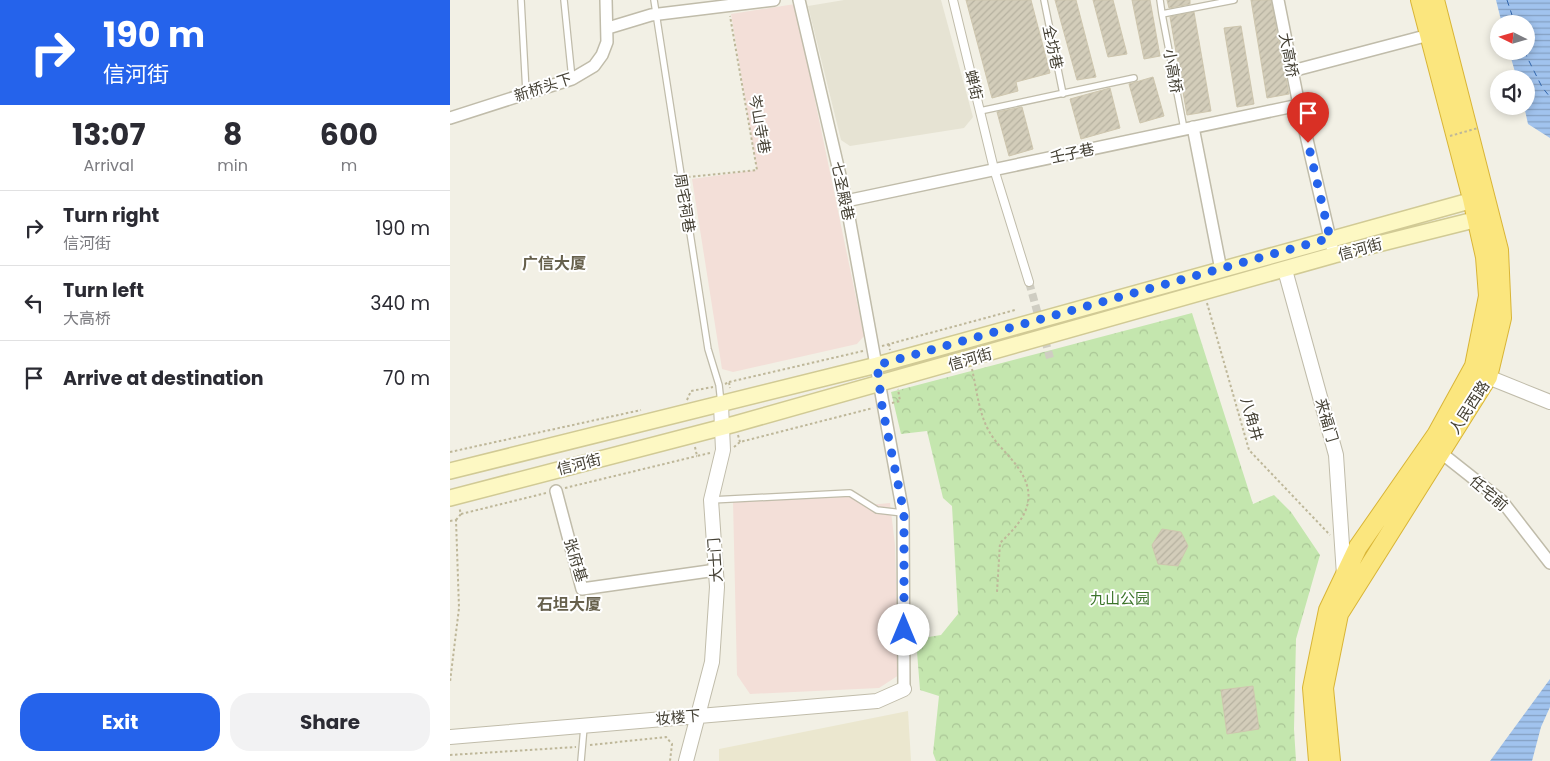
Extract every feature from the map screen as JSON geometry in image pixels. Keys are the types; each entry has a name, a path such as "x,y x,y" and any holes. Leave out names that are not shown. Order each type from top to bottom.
{"highway":[{"name":"人民西路","path":"1420,0 1479,197"},
{"name":"人民西路","path":"1318,761 1312,688 1328,610 1358,546 1436,435 1474,366 1488,296 1483,217 1435,0"},
{"name":"人民西路","path":"1331,761 1324,688 1339,614 1488,377 1502,318 1499,250 1483,217"}],"main road":[{"name":"信河街","path":"450,471 877,365 1479,197"},
{"name":"信河街","path":"450,498 722,427 1334,256 1483,217"}],"street":[{"name":"新桥头下","path":"450,118 526,92 572,79 594,66 602,55 607,42 606,0"},
{"path":"608,28 656,15 774,0"},
{"name":"七圣殿巷","path":"799,0 846,201 877,365 882,406 904,513 904,689"},
{"name":"蝉街","path":"953,0 994,170 1029,282"},
{"name":"大高桥","path":"1278,0 1299,105 1334,256"},
{"path":"1292,71 1429,35"},
{"name":"壬子巷","path":"846,201 1299,105"},
{"path":"1188,128 1221,270"},
{"name":"来福门","path":"1285,270 1336,455 1344,575"},
{"path":"1474,366 1488,377 1550,402"},
{"name":"大士门","path":"686,761 712,662 718,587 711,500 723,450 721,405"},
{"name":"任宅前","path":"1440,452 1502,501 1550,562"},
{"name":"张府基","path":"556,491 582,588 716,570"},
{"name":"妆楼下","path":"450,737 877,701 904,689"}],"lane":[{"path":"521,0 526,92"},
{"path":"564,0 572,79"},
{"name":"周宅祠巷","path":"654,0 708,349 719,386 721,405"},
{"name":"全坊巷","path":"1044,0 1063,94"},
{"name":"小高桥","path":"1160,0 1188,128"},
{"path":"1162,14 1234,0"},
{"path":"980,111 1134,78"},
{"path":"711,500 850,493 877,510 904,513"},
{"path":"581,761 584,725"}],"path":[{"name":"岑山寺巷","path":"681,178 757,170 728,6"},
{"path":"1450,136 1478,128"},
{"name":"八角井","path":"1204,293 1249,450 1342,547"},
{"path":"969,359 982,414 988,428 1020,470 1028,488 1029,506 1018,526 1000,542 997,592"},
{"path":"740,442 900,401"},
{"path":"450,452 649,408"},
{"path":"461,514 697,456"},
{"path":"450,521 456,520 459,608 450,682"},
{"path":"450,755 582,746 666,737 672,744 670,761"}],"shaded area":[{"path":"844,0 941,0 973,117 964,128 850,146 841,140 808,6"},
{"path":"795,4 864,336 857,344 733,372 722,369 692,179 757,170 731,14"},
{"path":"861,496 868,505 890,503 895,545 899,675 879,688 750,694 737,675 733,501"},
{"path":"908,711 911,761 719,761 719,749"}],"green space":[{"name":"九山公园","path":"1192,313 1253,504 1274,495 1291,512 1320,555 1296,639 1294,729 1296,761 936,761 933,753 939,696 920,690 916,639 941,635 958,614 952,506 943,498 927,431 901,434 891,392"}],"water":[{"path":"1496,0 1550,0 1550,138 1528,124 1526,115 1535,115 1535,70 1514,70 1512,60 1535,60 1535,15 1500,15"},
{"path":"1550,679 1550,707 1541,727 1532,761 1490,761"}],"building":[{"path":"966,0 1031,0 1050,73 1016,82 1018,91 992,98"},
{"path":"1055,0 1076,0 1096,77 1077,80"},
{"path":"1093,0 1113,0 1127,54 1108,57"},
{"path":"1132,0 1150,0 1160,56 1144,59"},
{"path":"1167,0 1190,0 1190,4 1169,8"},
{"path":"1251,0 1271,0 1289,94 1267,98"},
{"path":"1194,12 1211,111 1187,115 1170,17"},
{"path":"1241,26 1254,104 1237,107 1224,28"},
{"path":"1153,77 1164,116 1140,123 1129,84"},
{"path":"1110,88 1120,128 1081,139 1070,99"},
{"path":"1022,107 1033,149 1009,156 997,112"},
{"path":"1162,529 1181,532 1188,546 1178,566 1158,564 1152,545"},
{"path":"1253,686 1259,729 1227,734 1221,690"}],"ferry route":[{"path":"1507,0 1512,15"},
{"path":"1528,60 1542,87 1550,97"}],"tunnel":[{"path":"1029,282 1050,358"}],"district":[{"name":"广信大厦","path":"554,263"},
{"name":"石坦大厦","path":"569,604"}],"route":[{"path":"904,630 904,513 882,406 877,365 1330,238 1308,143"}]}
